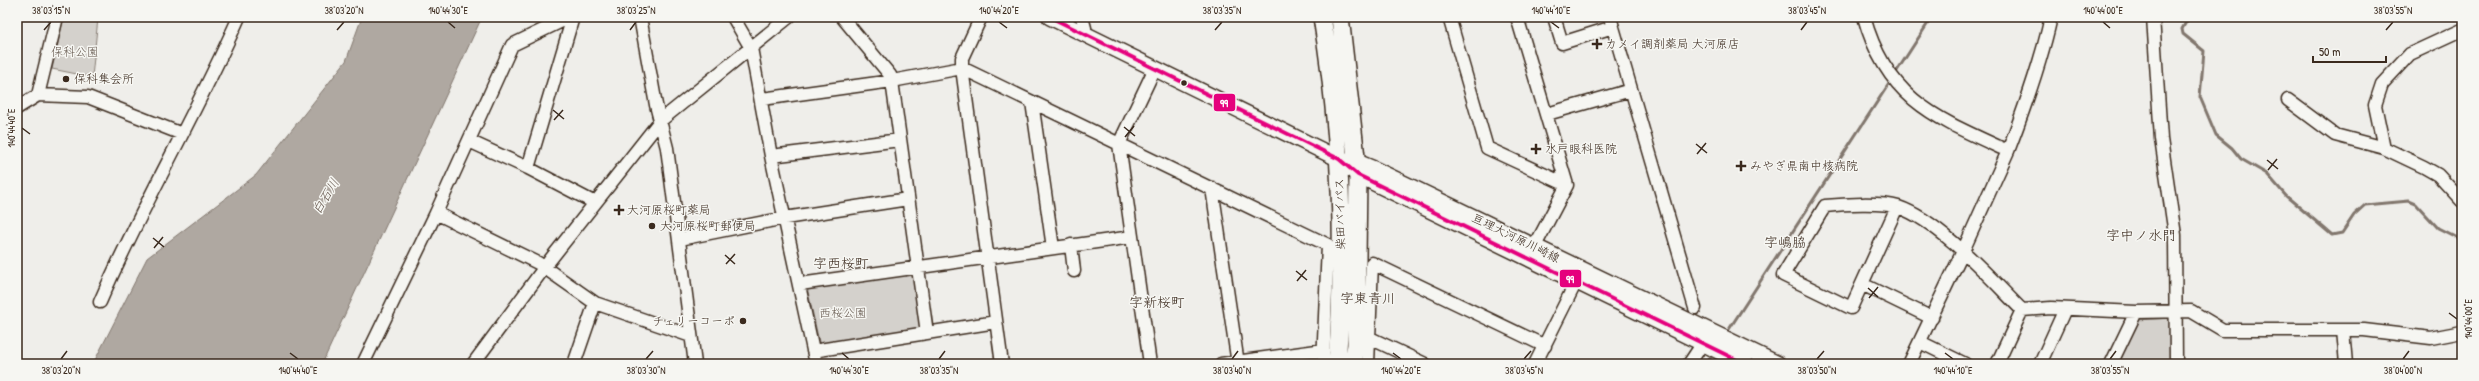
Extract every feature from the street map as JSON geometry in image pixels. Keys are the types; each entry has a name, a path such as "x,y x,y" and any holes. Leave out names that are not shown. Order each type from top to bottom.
{"highway":[{"name":"柴田バイパス","path":"1322,17 1332,74 1339,159 1341,264 1337,364"},
{"name":"柴田バイパス","path":"1340,17 1357,168 1356,345 1353,364"}],"main road":[{"name":"亘理大河原川崎線","path":"1050,17 1717,344 1778,364"},
{"name":"亘理大河原川崎線","path":"1357,168 1535,246 1579,276"},
{"name":"亘理大河原川崎線","path":"1717,344 1745,364"}],"street":[{"path":"38,95 57,17"},
{"path":"100,302 125,244 182,134 239,17"},
{"path":"363,364 436,213 512,45 570,17"},
{"path":"528,168 573,17"},
{"path":"640,17 660,121 667,148 680,238 695,364"},
{"path":"733,17 751,48 762,99 771,156 800,284 816,364"},
{"path":"473,364 595,202 660,121 789,17"},
{"path":"842,17 890,75 892,81 927,333"},
{"path":"980,17 962,58 962,68 986,257 1002,364"},
{"path":"1082,17 1085,28 1083,33"},
{"path":"1449,17 1487,148 1567,185"},
{"path":"1517,17 1567,185 1535,246"},
{"path":"1554,17 1562,43 1612,22 1695,308"},
{"path":"1864,17 1876,55 1899,88 1931,112 2008,151"},
{"path":"1909,364 1964,252 2008,151 2029,97 2045,45 2051,17"},
{"path":"2153,17 2161,139 2175,235 2177,311 2176,364"},
{"path":"2384,148 2375,106 2382,84 2410,54 2462,30"},
{"path":"762,99 892,81 962,68 1328,245 1323,364"},
{"path":"1150,364 1119,144 1155,68"},
{"path":"1546,114 1631,90"},
{"path":"17,108 38,95 88,98 182,134"},
{"path":"2288,100 2336,135 2384,148 2438,175 2462,201"},
{"path":"1032,102 1053,248"},
{"path":"771,156 900,140"},
{"path":"469,141 528,168 595,202"},
{"path":"1212,188 1238,363"},
{"path":"680,238 785,218 908,199"},
{"path":"1897,207 1851,308 1783,275 1825,206 1838,204 1897,207 1918,216 1964,252 2022,310 2065,309 2136,312 2191,311 2223,330 2364,330 2431,338 2462,332"},
{"path":"436,213 545,267 595,303 691,336"},
{"path":"800,284 1132,237"},
{"path":"1071,245 1074,271"},
{"path":"1368,364 1372,263 1544,346"},
{"path":"1536,364 1579,276"},
{"path":"1862,284 1932,318"},
{"path":"574,364 595,303"},
{"path":"2040,364 2065,309"},
{"path":"1997,364 2022,310"},
{"path":"2115,363 2136,312"},
{"path":"813,350 996,322"},
{"path":"2343,330 2346,364"},
{"path":"1370,338 1424,364"},
{"path":"1920,342 1965,364"},
{"path":"1689,364 1717,344"},
{"path":"1221,364 1238,363 1324,350"}],"green space":[{"name":"保科公園","path":"64,17 98,18 92,77 52,69"},
{"name":"西桜公園","path":"915,274 921,331 820,346 807,287"},
{"path":"2172,318 2173,364 2123,363 2120,358 2137,320"}],"water":[{"name":"白石川","path":"362,17 482,17 322,364 93,364 147,258 256,175 346,61"}],"waterway":[{"path":"1895,74 1932,17"},
{"path":"2189,17 2182,29 2183,34 2204,51 2200,97 2216,135 2232,148 2241,159 2267,174 2286,196 2332,235 2342,233 2354,215 2365,205 2409,201 2416,204 2438,228 2462,240"},
{"path":"1726,334 1892,79"},
{"path":"1706,364 1713,354"}],"transit line":[{"name":"99","path":"1050,17 1339,159 1358,175 1745,364"}],"place":[{"name":"カメイ調剤薬局 大河原店","path":"1597,44"},
{"name":"保科集会所","path":"66,79"},
{"name":"水戸眼科医院","path":"1536,149"},
{"name":"みやぎ県南中核病院","path":"1741,166"},
{"name":"大河原桜町薬局","path":"619,210"},
{"name":"大河原桜町郵便局","path":"652,226"},
{"name":"チェリーコーポ","path":"743,321"}],"district":[{"name":"字中ノ水門","path":"2141,235"},
{"name":"字嶋脇","path":"1785,242"},
{"name":"字西桜町","path":"841,263"},
{"name":"字東青川","path":"1368,298"},
{"name":"字新桜町","path":"1157,302"}]}
